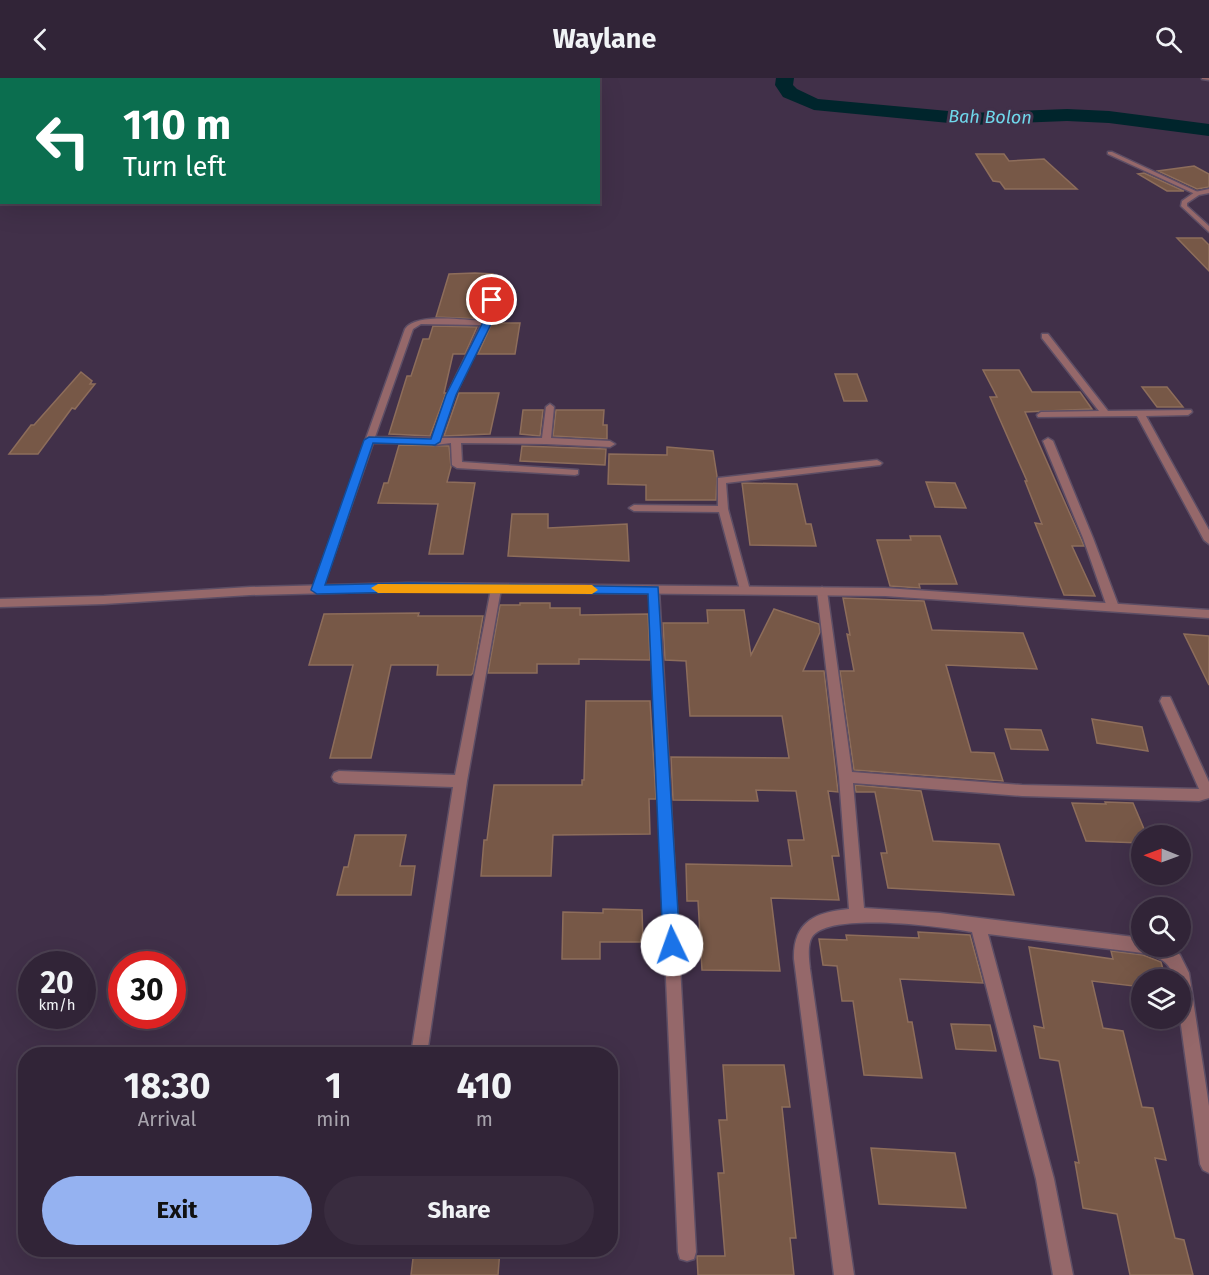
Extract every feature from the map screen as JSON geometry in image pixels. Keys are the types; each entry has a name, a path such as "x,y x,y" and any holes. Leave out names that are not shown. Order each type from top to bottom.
{"street":[{"path":"1204,78 1209,79"},
{"path":"1110,153 1197,193"},
{"path":"1209,191 1197,193 1184,202 1184,206 1209,230"},
{"path":"435,442 451,395 486,324 498,277"},
{"path":"317,590 412,325 420,322 486,324"},
{"path":"1045,336 1105,413"},
{"path":"546,441 550,407"},
{"path":"1041,415 1188,412"},
{"path":"1141,414 1209,540"},
{"path":"369,440 546,441 610,444"},
{"path":"1048,441 1088,538 1113,607"},
{"path":"456,442 458,465 575,472"},
{"path":"745,590 723,509 720,482 725,478 877,463"},
{"path":"634,508 723,509"},
{"path":"0,603 408,587 745,590 885,592 1209,614"},
{"path":"420,1047 460,781 496,589"},
{"path":"654,590 687,1252"},
{"path":"822,591 846,777 857,915"},
{"path":"846,777 942,788 1059,793 1204,794 1206,790 1166,700"},
{"path":"339,777 460,781"},
{"path":"844,1275 801,953 809,930 828,921 857,915 931,918 1131,944"},
{"path":"978,925 1045,1179 1063,1275"},
{"path":"1172,957 1181,973 1209,1164"}],"building":[{"path":"976,154 1004,154 1009,161 1044,159 1077,189 1005,189 1000,182 993,181"},
{"path":"1194,166 1209,174 1209,187 1197,189 1158,171"},
{"path":"1144,173 1184,191 1167,191 1138,174"},
{"path":"1177,238 1202,238 1209,245 1209,271"},
{"path":"449,274 493,274 481,319 436,317"},
{"path":"492,323 520,323 515,354 478,354"},
{"path":"433,326 477,327 465,354 453,354 444,393 446,393 430,436 389,434 407,376 411,376 423,339 429,339"},
{"path":"983,370 1019,370 1032,392 1080,392 1092,409 1025,412 1084,546 1072,546 1095,596 1064,595 1035,523 1042,524 1025,481 1027,481 990,397 997,397"},
{"path":"81,372 92,381 90,384 95,384 75,409 72,408 38,454 9,454 31,425 34,425"},
{"path":"835,374 857,374 867,401 844,401"},
{"path":"1142,387 1167,387 1183,407 1157,407"},
{"path":"459,393 499,393 490,434 444,436"},
{"path":"523,410 543,410 540,436 520,434"},
{"path":"556,410 604,410 603,425 607,425 607,439 553,436"},
{"path":"399,445 449,446 451,467 447,482 475,483 463,554 429,554 438,504 378,503 384,483 388,483"},
{"path":"522,446 606,449 605,465 520,461"},
{"path":"667,447 713,451 717,476 716,500 646,500 646,485 608,484 609,454 667,455"},
{"path":"926,482 955,483 966,508 935,507"},
{"path":"742,483 797,484 806,524 811,524 816,546 750,545"},
{"path":"512,514 548,514 548,528 627,524 629,561 508,556"},
{"path":"910,536 940,536 957,584 919,584 920,588 890,586 877,540 911,540"},
{"path":"843,598 924,601 932,630 1023,633 1037,669 946,665 971,752 994,753 1003,781 854,770 840,671 854,671"},
{"path":"520,603 550,603 550,608 580,608 580,615 648,614 650,660 579,659 579,664 537,664 537,673 488,673 500,605 520,605"},
{"path":"774,609 819,624 820,632 803,671 824,671 838,792 828,791 839,856 832,856 839,900 771,898 780,971 702,970 698,901 687,901 686,864 792,866 788,840 804,840 796,791 756,790 758,801 673,800 671,757 789,758 782,716 690,716 686,661 665,660 663,623 708,623 707,610 744,610 751,655"},
{"path":"419,613 418,616 483,616 473,673 471,675 437,675 438,665 391,665 371,758 330,758 353,665 309,665 324,614"},
{"path":"1184,634 1209,636 1209,685"},
{"path":"586,701 650,701 656,799 649,799 650,834 553,835 551,876 481,876 484,840 487,840 494,785 582,785"},
{"path":"1092,719 1142,727 1148,751 1097,743"},
{"path":"1005,729 1041,730 1048,750 1011,749"},
{"path":"855,785 921,791 933,841 999,844 1014,895 888,888 881,853 887,853 875,792 856,792"},
{"path":"1105,802 1133,803 1142,825 1131,825 1131,843 1086,841 1072,803 1106,804"},
{"path":"355,835 406,835 400,866 415,866 411,895 337,895 344,867 348,867"},
{"path":"603,909 642,910 643,942 600,942 600,959 562,959 563,912 603,913"},
{"path":"918,932 970,935 983,983 900,979 908,1022 912,1022 922,1078 864,1075 853,1001 842,1001 837,966 823,965 819,939 847,940 846,935 919,938"},
{"path":"1029,947 1113,959 1111,951 1131,954 1131,957 1148,957 1161,962 1163,969 1131,969 1131,986 1092,981 1103,1028 1123,1031 1142,1107 1153,1108 1166,1160 1155,1158 1175,1238 1184,1240 1193,1275 1130,1275 1117,1214 1083,1208 1075,1162 1079,1163 1059,1061 1040,1058 1034,1026 1044,1028"},
{"path":"951,1024 990,1025 996,1051 956,1049"},
{"path":"723,1065 784,1065 790,1107 782,1107 796,1238 790,1238 794,1275 698,1275 697,1256 725,1256 718,1173 724,1173 719,1120 727,1120"},
{"path":"871,1148 955,1153 966,1208 879,1204"},
{"path":"413,1257 499,1257 498,1275 411,1275"}],"waterway":[{"name":"Bah Bolon","path":"785,78 784,85 790,93 814,104 970,119 1067,115 1109,117 1209,130"}],"slow traffic":[{"path":"378,588 592,590"}],"route":[{"path":"492,300 486,324 451,395 435,442 369,440 317,590 408,587 654,590 672,945"}]}
